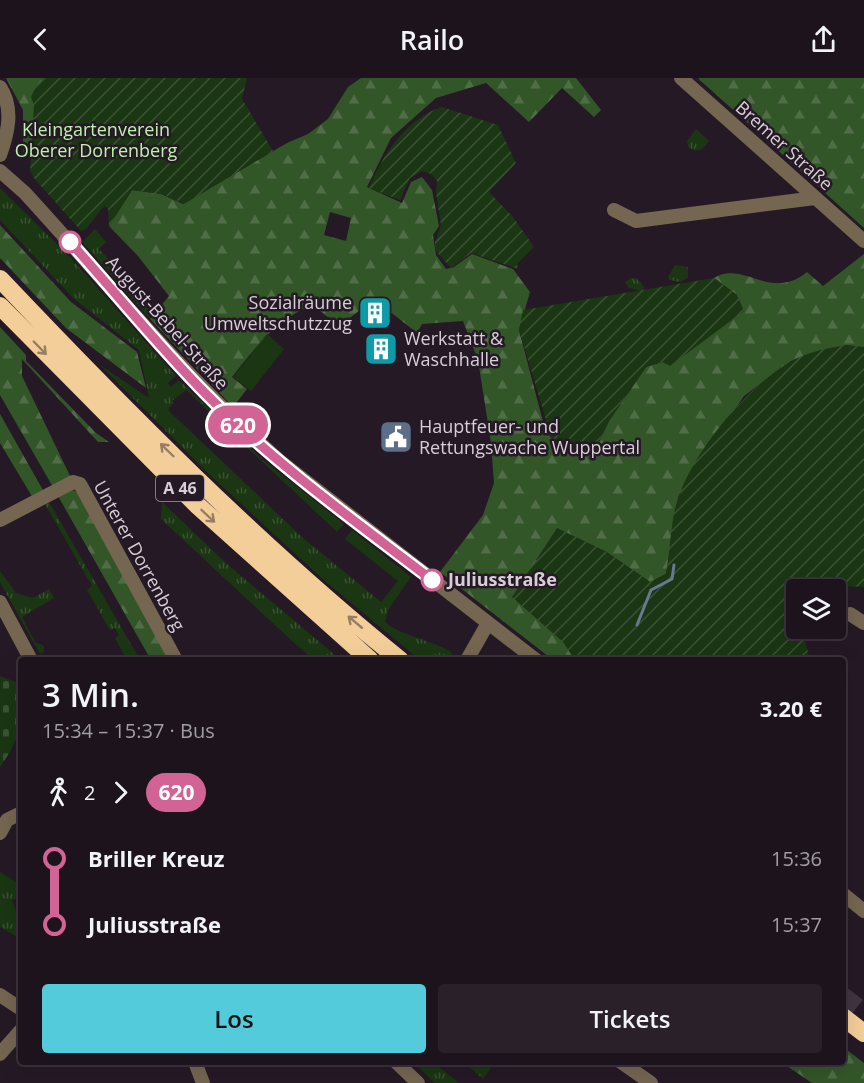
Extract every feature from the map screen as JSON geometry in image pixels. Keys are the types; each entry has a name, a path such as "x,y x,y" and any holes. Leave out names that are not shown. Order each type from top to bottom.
{"highway":[{"name":"A 46","path":"0,279 143,426 219,499 397,657"},
{"name":"A 46","path":"0,306 198,506 367,657"},
{"path":"846,1019 864,1033"}],"street":[{"name":"Bremer Straße","path":"681,78 864,241"},
{"path":"0,87 6,97 8,116 0,155"},
{"name":"August-Bebel-Straße","path":"0,171 25,193 184,371 244,430 280,462 532,657"},
{"path":"614,210 636,221 815,198"},
{"name":"Unterer Dorrenberg","path":"0,520 68,485 77,482 80,484 174,657"},
{"path":"0,602 29,657"},
{"path":"850,614 864,623"},
{"path":"469,657 488,623"},
{"path":"0,833 7,820 18,814"},
{"path":"846,896 864,910"},
{"path":"0,995 18,1007"},
{"path":"0,1054 18,1033"},
{"path":"196,1065 203,1083"},
{"path":"399,1065 418,1083"},
{"path":"625,1065 651,1083"}],"green space":[{"path":"6,78 43,78 45,84 31,153 23,157 23,110"},
{"name":"Kleingartenverein Oberer Dorrenberg","path":"44,78 247,78 242,99 273,151 184,204 162,194 132,190 109,226 108,208 104,206 86,229 81,231 33,177 30,170 34,105 31,97 36,86"},
{"path":"361,78 576,78 601,110 594,117 562,88 529,122 486,83 436,98 391,138 367,187 402,203 411,182 422,177 432,190 439,226 433,235 436,255 446,269 454,267 472,254 513,269 530,292 519,330 546,433 566,450 596,448 609,421 646,367 662,362 737,295 714,278 725,274 736,274 781,283 794,280 807,272 823,286 864,254 864,347 822,350 791,361 744,396 679,494 666,574 650,582 605,551 564,643 573,657 549,657 440,572 483,515 494,483 491,443 478,360 463,321 422,324 417,333 374,299 346,321 328,317 315,304 279,325 259,344 232,377 247,389 233,407 150,319 169,296 138,256 109,226 132,190 161,194 183,204 287,143 308,134 328,119 348,87","holes":["330,212 351,218 346,241 324,235"]},
{"path":"698,78 864,78 864,228 701,81"},
{"path":"442,107 498,125 516,163 489,192 513,217 534,247 517,264 518,269 471,253 451,268 435,250 435,242 441,225 436,193 437,181 431,174 422,171 410,178 400,200 369,188 374,175 397,139 429,112"},
{"path":"696,129 709,141 702,149 695,151 689,148 687,141"},
{"path":"0,188 70,257 176,376 168,383 171,387 179,380 261,458 344,524 337,532 186,390 172,401 168,410 303,538 381,602 398,581 345,539 352,530 411,577 388,610 385,622 399,631 451,652 452,657 416,657 326,582 211,476 100,365 149,398 139,350 73,298 0,220"},
{"path":"0,225 71,302 137,352 146,388 66,328 0,258"},
{"path":"95,229 106,242 99,249 151,304 161,304 150,319 82,242"},
{"path":"675,265 688,267 688,278 680,282 670,280 668,277"},
{"path":"636,278 645,288 641,291 629,288 625,282"},
{"path":"714,278 737,295 744,311 670,366 662,362 646,367 609,421 596,448 566,450 546,433 546,420 519,330 523,310"},
{"path":"0,327 26,355 26,361 96,433 109,442 98,442 22,359 22,376 71,478 53,487 0,395"},
{"path":"267,334 284,349 251,391 233,377"},
{"path":"847,345 864,347 864,587 846,586 846,579 786,579 786,639 805,639 809,657 573,657 564,643 512,597 557,528 605,551 650,582 666,574 672,522 677,502 698,457 711,438 757,386 790,362 810,353"},
{"path":"0,414 44,492 33,498 0,443"},
{"path":"70,489 78,492 169,657 149,657 58,496"},
{"path":"49,502 138,657 125,657 115,638 119,635 115,628 110,630 87,590 92,586 45,504"},
{"path":"162,502 227,564 337,657 311,657 161,519"},
{"path":"0,571 16,593 33,598 49,589 54,598 22,617 35,642 44,646 44,652 40,654 0,582"},
{"path":"0,676 18,683 18,732 8,756 0,767"},
{"path":"0,872 18,883 18,898 12,900 18,917 18,937 0,927"},
{"path":"846,1049 864,1063 864,1083 812,1083 785,1065 846,1065"},
{"path":"416,1065 437,1065 459,1083 435,1083"},
{"path":"467,1065 493,1065 483,1079"}],"waterway":[{"path":"637,625 651,590 672,579 674,565"}],"tunnel":[{"path":"846,998 864,1012"}],"bus line":[{"name":"620","path":"70,242 207,396 280,462 432,580"}],"place":[{"name":"Sozialräume Umweltschutzzug","path":"375,313"},
{"name":"Werkstatt & Waschhalle","path":"381,349"},
{"name":"Hauptfeuer- und Rettungswache Wuppertal","path":"396,437"},
{"name":"Juliusstraße","path":"432,580"}]}
